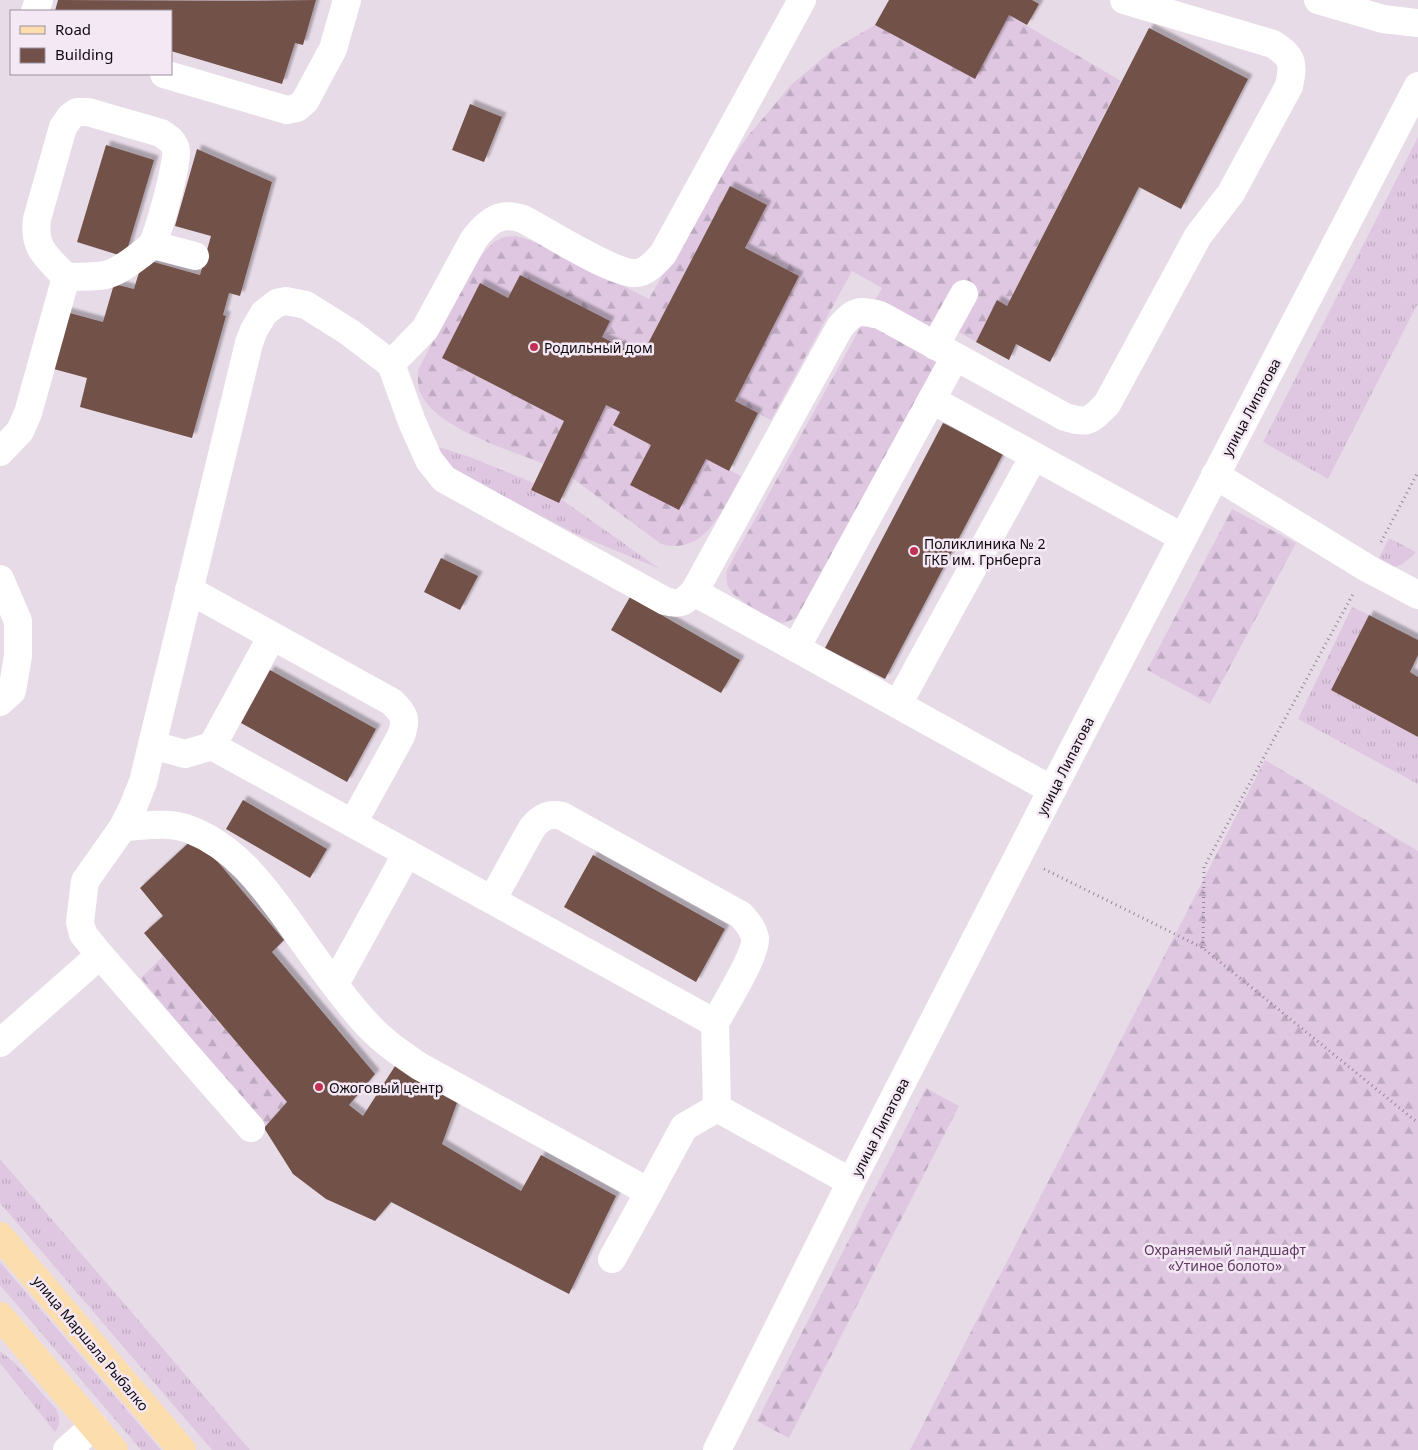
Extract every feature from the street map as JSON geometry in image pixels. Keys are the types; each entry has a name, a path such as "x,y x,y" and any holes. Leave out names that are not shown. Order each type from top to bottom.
{"main road":[{"name":"улица Маршала Рыбалко","path":"0,1236 182,1450"},
{"path":"0,1316 114,1450"}],"street":[{"path":"167,75 287,110 296,108 305,101 333,49 348,0"},
{"path":"392,364 425,329 474,239 481,230 495,219 508,215 523,218 615,269 636,273 650,267 663,254 802,0"},
{"path":"251,1128 100,955 83,934 80,922 85,882 123,827 143,782 249,343 264,313 286,300 306,305 349,332 392,364 412,422 429,460 444,479 665,601 676,604 686,601 694,592 840,327 850,315 862,311 880,316 1065,417 1082,422 1094,417 1107,404 1198,236 1231,193 1290,86 1293,68 1286,53 1273,44 1124,0"},
{"path":"1318,0 1383,19 1418,23"},
{"name":"улица Липатова","path":"717,1450 851,1182 1052,790 1418,86"},
{"path":"77,112 88,112 161,133 171,140 177,151 176,165 153,244 109,274 66,277 38,245 35,233 63,127 70,117 77,112"},
{"path":"153,244 195,256"},
{"path":"0,452 20,431 28,412 66,277"},
{"path":"796,648 932,400 945,351 964,294"},
{"path":"932,400 1182,538"},
{"path":"898,704 1034,456"},
{"path":"1215,475 1367,568 1418,595"},
{"path":"0,579 18,620 18,656 12,691 0,702"},
{"path":"189,590 392,702 402,711 405,724 401,736 353,824"},
{"path":"694,592 1052,790"},
{"path":"152,746 185,754 212,746 272,636"},
{"path":"212,746 715,1023"},
{"path":"492,900 532,828 540,818 551,814 562,816 741,915 751,927 755,940 751,956 715,1023 717,1108"},
{"path":"123,827 166,825 190,829 219,844 244,865 266,891 358,1014 383,1041 418,1066 648,1192"},
{"path":"335,984 407,853"},
{"path":"0,1043 100,955"},
{"path":"717,1108 851,1182"},
{"path":"612,1259 684,1127 717,1108"},
{"path":"67,1450 94,1426"}],"path":[{"path":"1203,948 1204,867 1418,472"},
{"path":"1018,857 1203,948 1418,1123"}],"green space":[{"path":"1009,15 1121,81 1007,306 997,301 976,342 957,331 799,617 783,623 776,621 744,602 733,594 729,588 727,570 882,288 852,271 771,420 735,401 799,276 745,248 767,205 730,186 641,357 602,337 520,275 508,298 480,283 442,358 564,421 544,464 494,445 456,427 428,405 419,389 418,370 472,268 494,242 504,237 516,236 536,242 649,299 714,183 748,136 792,84 834,49 875,25"},
{"path":"1418,137 1418,303 1328,479 1263,442"},
{"path":"606,405 620,412 613,425 651,445 631,485 706,459 741,476 720,515 701,536 690,543 677,546 661,544 571,477"},
{"path":"426,443 470,457 534,483 531,490 558,503 561,499 660,569 578,535 454,471"},
{"path":"1232,509 1296,543 1210,704 1147,670"},
{"path":"1389,538 1416,552 1398,566 1388,568 1375,566"},
{"path":"1352,607 1369,615 1331,690 1418,737 1418,784 1298,719"},
{"name":"Охраняемый ландшафт «Утиное болото»","path":"1265,760 1418,851 1418,1450 910,1450"},
{"path":"163,956 287,1102 264,1128 141,978"},
{"path":"926,1088 959,1106 789,1438 757,1421"},
{"path":"0,1159 250,1450 212,1450 0,1203"},
{"path":"0,1262 161,1450 141,1450 0,1285"},
{"path":"0,1351 16,1364 56,1409 59,1421 55,1432 0,1363"}],"building":[{"path":"58,0 316,0 303,45 295,43 282,84 172,51 172,10 55,10"},
{"path":"889,0 1032,0 1039,4 1027,25 1009,15 975,79 875,25"},
{"path":"1149,28 1248,79 1181,209 1139,187 1050,362 1016,344 1009,360 976,342 997,300 1007,306"},
{"path":"470,104 502,117 484,162 452,150"},
{"path":"106,145 154,160 125,257 77,242"},
{"path":"197,149 272,182 240,296 229,293 223,315 226,316 192,438 80,407 87,378 50,368 66,312 103,322 114,284 134,289 143,259 200,275 211,236 175,226"},
{"name":"Родильный дом","path":"730,186 767,205 745,248 799,276 735,401 758,413 729,471 706,459 679,510 630,485 651,445 613,425 620,412 606,405 559,503 531,490 564,421 442,358 480,283 508,298 520,275 610,321 602,337 641,357"},
{"name":"Поликлиника № 2 ГКБ им. Грнберга","path":"943,423 1003,454 885,679 825,648"},
{"path":"441,558 478,576 460,610 424,592"},
{"path":"630,597 740,660 721,693 611,630"},
{"path":"1369,615 1418,640 1418,655 1410,672 1418,677 1418,737 1331,690"},
{"path":"270,670 376,729 347,782 241,723"},
{"path":"243,800 327,849 310,878 226,829"},
{"name":"Ожоговый центр","path":"196,836 284,940 272,952 375,1074 349,1105 363,1116 397,1063 458,1100 442,1144 521,1191 541,1155 616,1196 569,1294 391,1202 375,1221 326,1199 293,1174 264,1128 287,1102 144,933 163,916 140,888"},
{"path":"593,855 725,929 696,982 564,907"}],"place":[{"name":"Родильный дом","path":"534,347"},
{"name":"Поликлиника № 2 ГКБ им. Грнберга","path":"914,551"},
{"name":"Ожоговый центр","path":"319,1087"}]}
